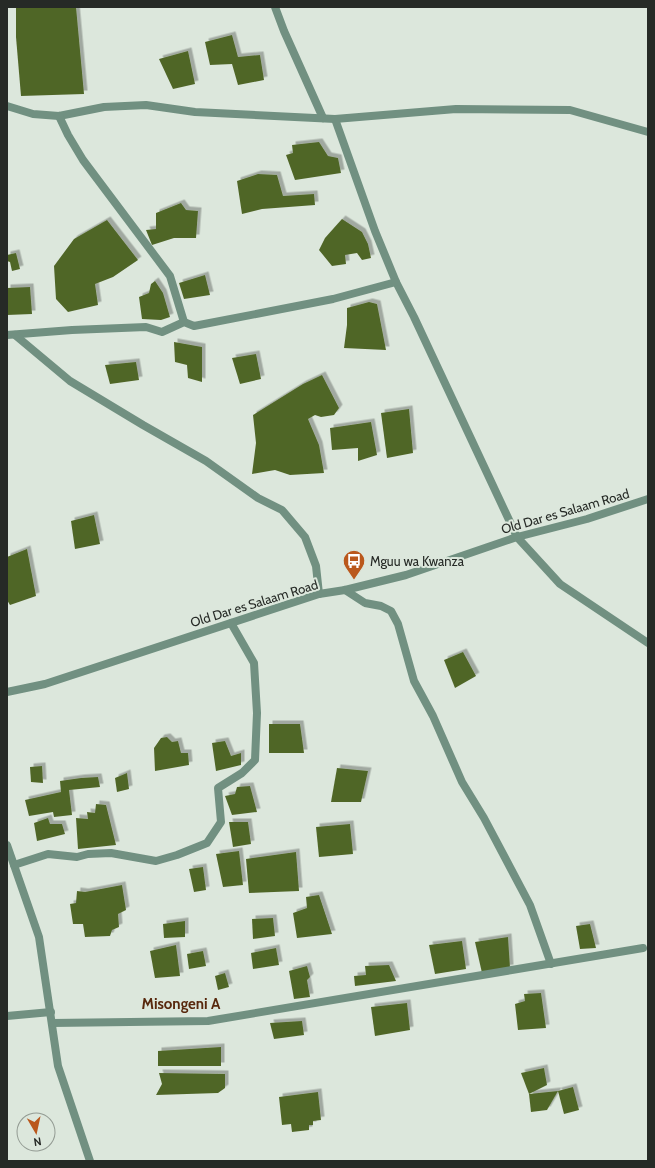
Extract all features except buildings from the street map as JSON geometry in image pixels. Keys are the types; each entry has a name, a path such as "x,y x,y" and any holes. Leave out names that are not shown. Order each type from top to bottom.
{"street":[{"path":"275,7 284,31 323,118"},
{"path":"7,106 33,114 59,116 104,107 146,105 195,112 334,119 456,109 570,110 648,132"},
{"path":"59,116 83,160 170,276 184,322"},
{"path":"334,119 375,231 396,282 414,317 517,537 560,584 648,643"},
{"path":"11,335 72,330 146,327 162,332 184,322 194,326 333,299 396,282"},
{"path":"11,335 70,381 206,461 258,498 282,510 305,537 316,566 319,594"},
{"name":"Old Dar es Salaam Road","path":"7,692 45,684 319,594 345,590 406,575 517,537 587,519 648,499"},
{"path":"345,590 365,603 382,606 391,611 398,624 414,681 433,716 462,782 484,818 530,905 551,964"},
{"path":"14,865 48,854 77,857 88,854 111,853 156,861 177,855 207,843 221,822 218,788 242,773 255,760 257,713 254,663 231,623"},
{"path":"7,845 39,936 58,1066 90,1161"},
{"path":"52,1023 208,1021 643,948"},
{"path":"7,1016 51,1012"}],"place":[{"name":"Mguu wa Kwanza","path":"354,580"}],"district":[{"name":"Misongeni A","path":"181,1004"}]}
